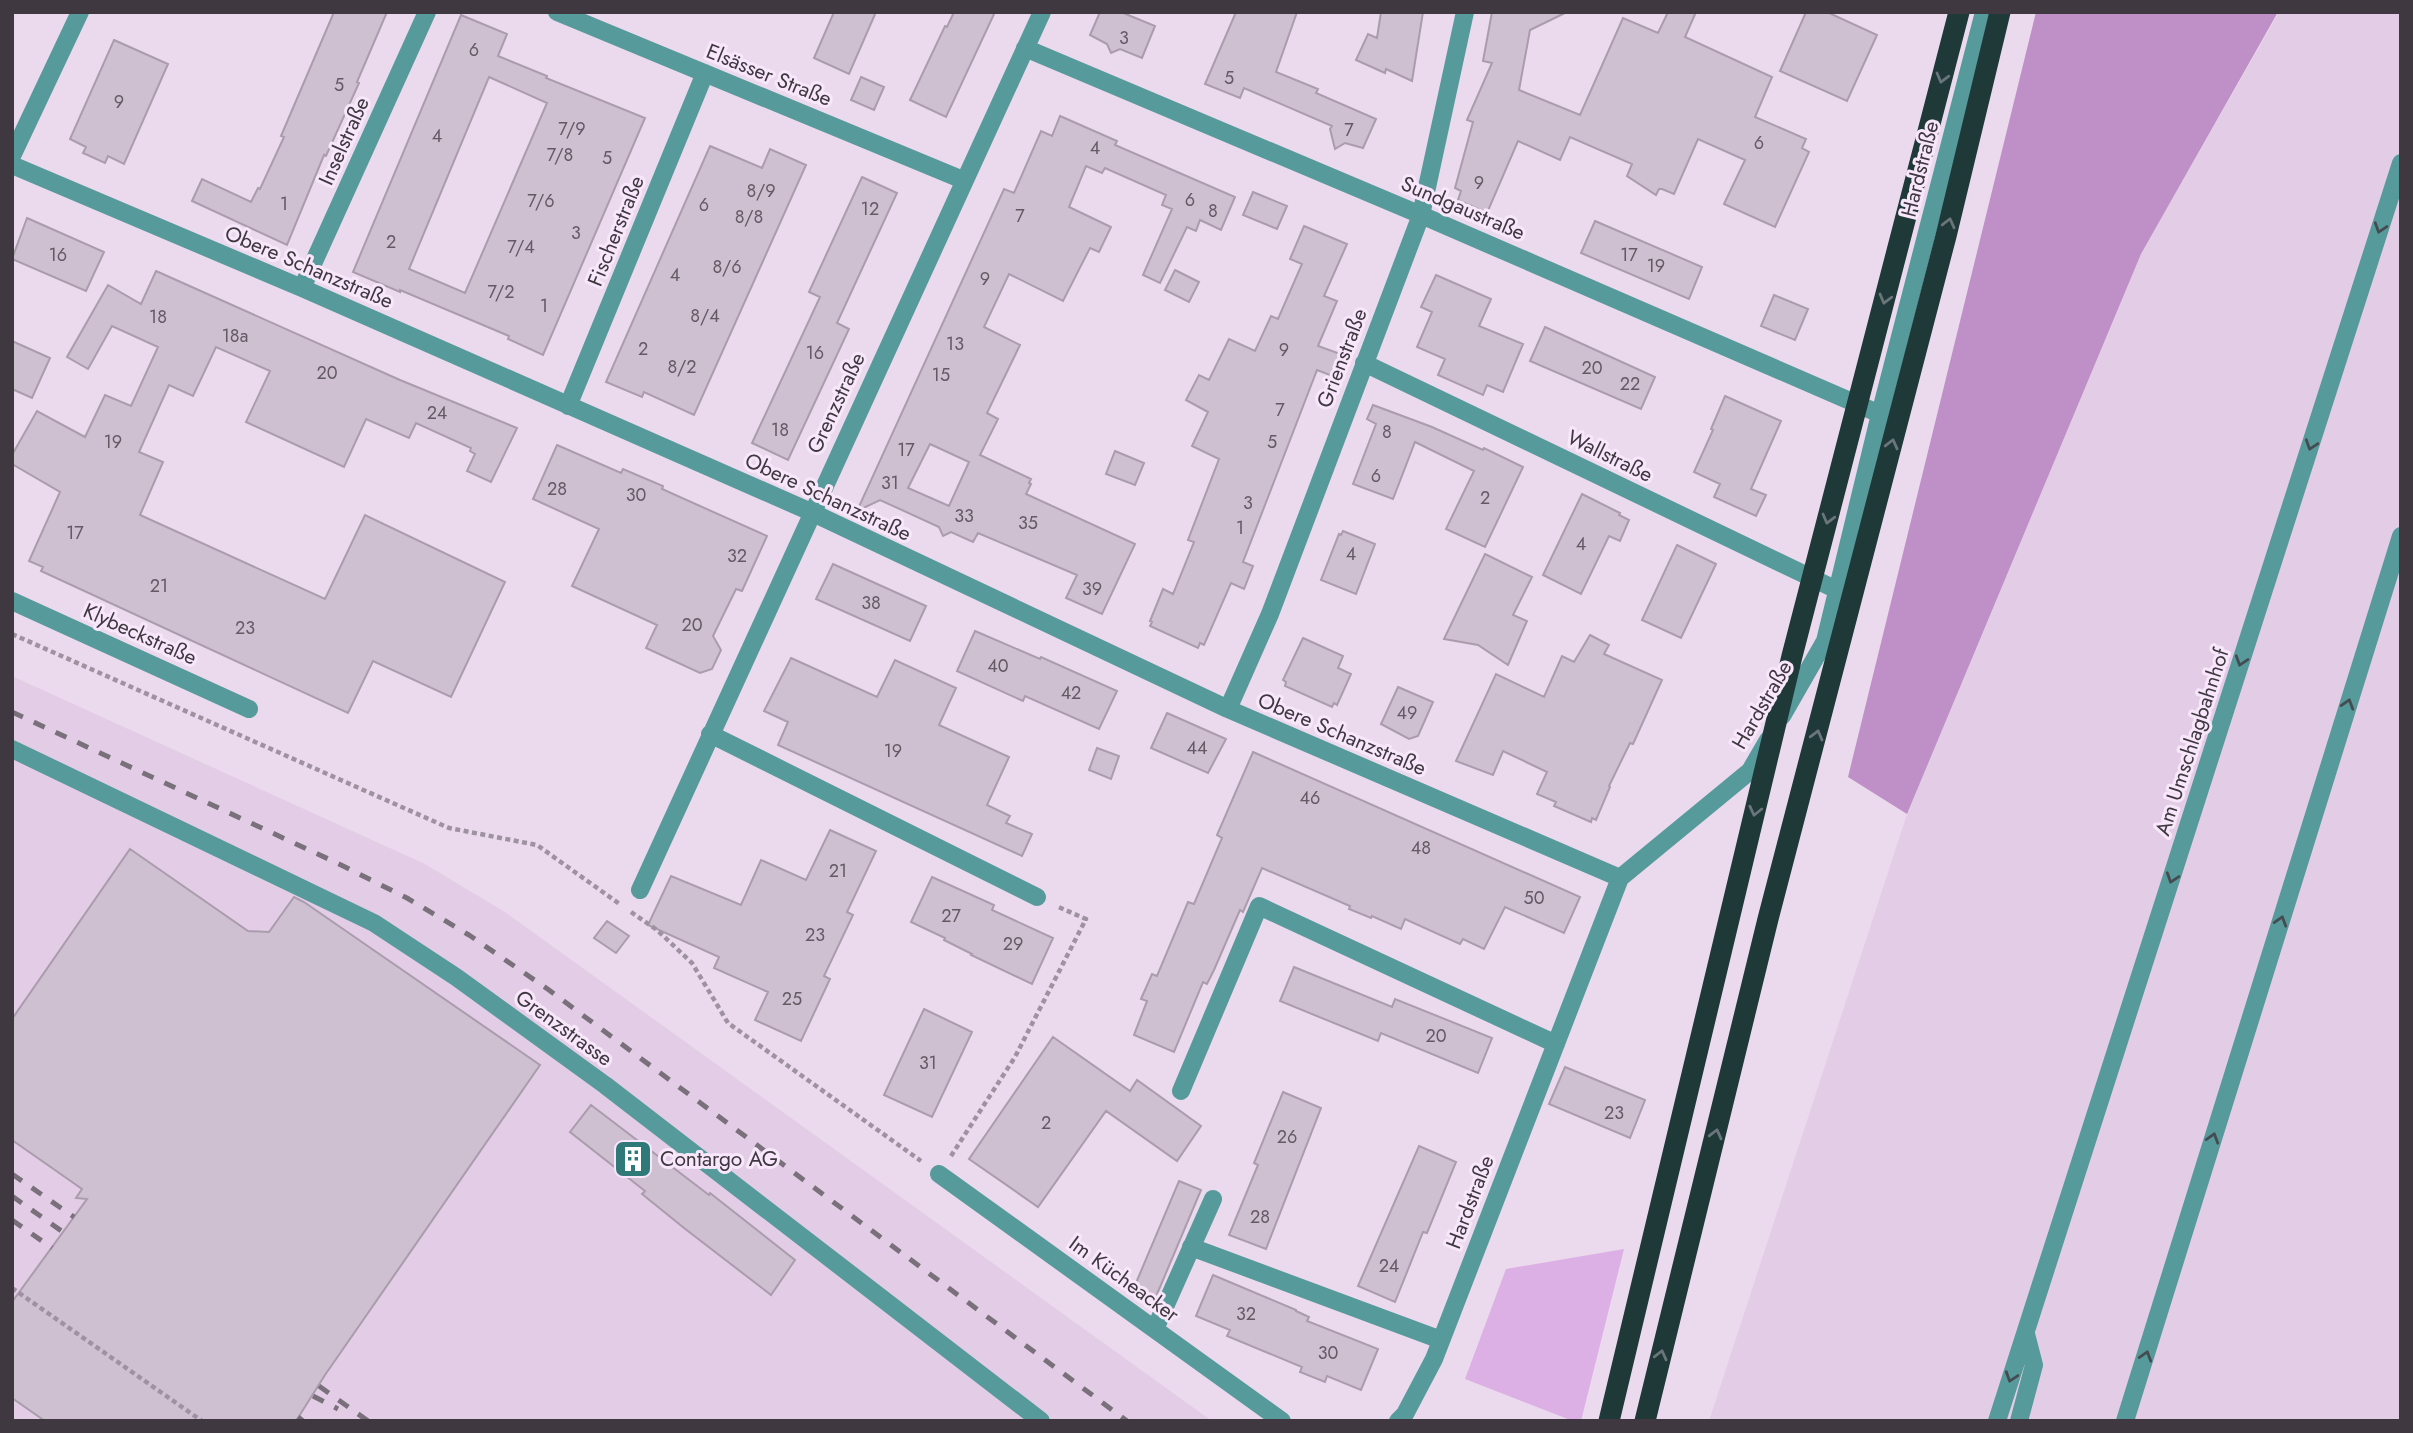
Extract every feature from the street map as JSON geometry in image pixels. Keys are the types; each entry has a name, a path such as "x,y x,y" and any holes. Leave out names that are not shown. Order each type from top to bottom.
{"highway":[{"path":"1609,1421 1792,656 1959,12"},
{"path":"1645,1421 1768,919 1946,236 2000,12"}],"street":[{"path":"12,156 80,12"},
{"name":"Inselstraße","path":"302,288 427,12"},
{"name":"Elsässer Straße","path":"557,12 963,180"},
{"name":"Grenzstraße","path":"640,890 1042,12"},
{"name":"Grienstraße","path":"1228,709 1270,614 1421,215 1465,12"},
{"name":"Hardstraße","path":"1398,1421 1405,1414 1441,1340 1620,878 1750,771 1825,641 1880,414 1984,12"},
{"name":"Sundgaustraße","path":"1025,48 1421,215 1880,414"},
{"name":"Fischerstraße","path":"568,406 705,73"},
{"name":"Am Umschlagbahnhof","path":"1997,1421 2401,163"},
{"name":"Obere Schanzstraße","path":"12,165 302,288 811,512 1228,709 1620,878"},
{"name":"Wallstraße","path":"1364,363 1837,590"},
{"path":"2125,1421 2401,536"},
{"name":"Klybeckstraße","path":"12,601 249,709"},
{"path":"710,734 1037,897"},
{"name":"Grenzstrasse","path":"12,749 374,923 457,976 605,1085 1041,1421"},
{"path":"1181,1091 1259,906 1556,1044"},
{"name":"Im Kücheacker","path":"939,1174 1282,1421"},
{"path":"1155,1329 1213,1199"},
{"path":"1191,1247 1441,1340"},
{"path":"2019,1421 2034,1365 2026,1334"}],"path":[{"path":"12,634 449,828 537,845 657,930 692,963 728,1023 939,1174 1015,1057 1086,919 1037,897"},
{"path":"12,1289 202,1421"}],"shaded area":[{"path":"2036,12 2278,12 2141,254 1907,814 1848,777"},
{"path":"2279,12 2401,12 2401,1421 1709,1421 1907,814 2141,254"},
{"path":"12,676 425,864 505,912 1212,1421 12,1421"},
{"path":"1624,1249 1581,1421 1573,1421 1465,1379 1506,1269"}],"building":[{"path":"334,12 387,12 357,82 359,83 326,156 324,155 287,245 192,201 202,179 251,202 258,188 260,189 284,137 281,136"},
{"path":"834,12 876,12 849,74 814,58"},
{"path":"954,12 995,12 946,117 910,100"},
{"path":"1100,12 1121,12 1155,26 1142,58 1120,49 1111,53 1107,44 1090,35"},
{"path":"1236,12 1297,12 1276,72 1318,89 1316,93 1376,119 1363,148 1345,143 1335,149 1330,129 1332,126 1244,88 1240,98 1205,84"},
{"path":"1381,12 1423,12 1412,81 1386,69 1385,73 1356,60 1368,34 1377,38"},
{"path":"1492,12 1567,12 1530,30 1519,90 1580,115 1623,18 1658,33 1668,12 1696,12 1685,37 1772,77 1755,117 1806,139 1802,148 1809,152 1775,227 1724,204 1745,160 1698,139 1674,194 1659,189 1656,195 1627,176 1632,164 1570,137 1560,160 1518,141 1487,213 1458,200 1461,191 1455,188 1473,122 1467,120 1492,63 1483,61"},
{"path":"1806,12 1827,12 1877,35 1847,101 1780,71"},
{"path":"461,15 507,34 498,56 645,118 543,355 508,339 509,336 353,272","holes":["489,77 547,103 465,293 409,269"]},
{"path":"114,40 168,64 124,164 108,156 105,163 83,153 86,147 70,139"},
{"path":"861,77 884,87 874,110 851,100"},
{"path":"1060,116 1117,141 1115,145 1235,197 1221,230 1200,220 1196,231 1187,227 1160,283 1143,275 1172,209 1162,205 1166,195 1105,168 1102,173 1086,166 1069,207 1111,227 1099,252 1090,248 1063,301 1009,274 984,327 1020,345 987,413 998,419 980,455 1031,479 1026,494 1135,544 1102,614 1066,598 1077,575 978,533 973,542 951,532 943,536 939,527 880,500 857,511 1004,189 1014,193 1041,131 1052,136","holes":["930,444 969,462 949,506 908,488"]},
{"path":"710,146 762,168 770,149 806,165 694,415 644,392 642,397 606,382"},
{"path":"862,177 897,193 837,323 849,329 788,460 752,443 820,297 809,292"},
{"path":"1253,192 1287,206 1277,229 1243,215"},
{"path":"27,218 104,252 86,291 12,259"},
{"path":"1595,221 1702,267 1689,299 1581,253"},
{"path":"1304,226 1347,244 1324,296 1337,301 1318,346 1346,356 1338,378 1317,370 1243,562 1253,566 1244,589 1231,583 1204,645 1200,643 1198,648 1150,626 1163,589 1173,594 1194,542 1188,540 1219,459 1192,446 1208,412 1186,400 1199,375 1209,380 1229,339 1255,351 1271,316 1278,319 1302,264 1290,259"},
{"path":"1175,270 1199,282 1189,302 1165,290"},
{"path":"156,271 400,380 517,428 491,482 467,471 475,454 470,451 471,448 416,423 409,438 366,419 344,467 246,422 270,371 216,347 193,396 169,385 139,452 163,462 140,515 325,599 365,515 505,582 451,697 373,661 348,713 41,571 43,567 29,561 60,492 12,464 12,455 37,411 85,437 105,395 131,406 158,347 112,326 88,369 67,357 108,285 141,304"},
{"path":"1436,275 1491,299 1479,326 1523,344 1503,392 1487,385 1483,395 1438,375 1445,359 1417,347 1432,312 1421,307"},
{"path":"1774,295 1808,309 1795,340 1761,326"},
{"path":"1545,327 1655,377 1641,409 1530,361"},
{"path":"12,341 50,358 32,398 12,389"},
{"path":"1725,396 1781,421 1751,489 1766,495 1756,516 1714,497 1720,484 1694,472"},
{"path":"1373,405 1483,450 1484,448 1523,467 1485,547 1446,529 1474,471 1415,442 1393,499 1353,484 1376,424 1367,419"},
{"path":"557,445 621,473 623,469 663,486 662,489 767,536 742,591 736,589 713,636 721,650 712,669 700,673 646,648 657,625 572,586 599,529 533,499"},
{"path":"1115,451 1144,463 1135,485 1106,474"},
{"path":"1582,494 1629,520 1620,541 1609,536 1581,594 1543,575"},
{"path":"1343,531 1375,544 1356,594 1321,580 1339,534"},
{"path":"1677,545 1716,564 1681,638 1642,620"},
{"path":"1485,554 1532,577 1513,615 1527,621 1508,665 1478,645 1444,639"},
{"path":"833,564 926,606 910,641 816,599"},
{"path":"975,631 1117,691 1099,729 1025,696 1023,701 957,671"},
{"path":"1590,635 1609,645 1604,654 1662,680 1633,744 1630,743 1609,786 1596,820 1592,818 1591,822 1554,806 1556,802 1537,794 1547,772 1503,751 1493,775 1456,761 1496,674 1544,697 1562,656 1574,662"},
{"path":"1303,638 1343,656 1338,668 1351,674 1337,705 1334,703 1332,707 1285,686 1286,682 1283,680"},
{"path":"791,658 877,697 895,660 956,688 939,725 1009,757 987,805 1010,816 1006,823 1032,834 1022,856 778,745 788,722 764,711"},
{"path":"1398,687 1433,702 1418,736 1409,739 1381,724"},
{"path":"1167,713 1226,739 1208,773 1151,748"},
{"path":"1097,748 1119,756 1111,779 1089,770"},
{"path":"1253,752 1580,897 1564,933 1505,907 1484,949 1463,939 1460,944 1405,919 1401,929 1372,916 1371,918 1349,909 1350,906 1262,868 1207,984 1203,982 1174,1052 1134,1035 1147,1001 1141,999 1152,974 1157,976 1188,902 1194,904 1222,838 1217,835"},
{"path":"830,830 876,851 847,912 853,915 824,976 830,979 801,1041 755,1020 768,992 714,968 719,957 648,925 671,876 741,905 761,860 806,880"},
{"path":"130,849 248,931 269,932 294,897 304,902 540,1065 296,1421 45,1421 12,1398 12,1302 87,1199 76,1198 82,1189 12,1140 12,1019"},
{"path":"932,877 994,905 992,910 1053,938 1032,984 911,922"},
{"path":"607,921 629,936 616,953 594,938"},
{"path":"1294,967 1392,1007 1395,999 1492,1038 1478,1073 1381,1033 1378,1041 1280,1001"},
{"path":"924,1009 972,1032 932,1117 884,1095"},
{"path":"1053,1037 1130,1091 1137,1080 1201,1126 1177,1161 1106,1111 1038,1207 969,1159"},
{"path":"1565,1067 1645,1100 1630,1138 1549,1104"},
{"path":"1283,1092 1321,1108 1266,1249 1229,1235 1258,1165 1254,1163"},
{"path":"591,1105 795,1260 771,1295 642,1194 645,1191 570,1132"},
{"path":"1419,1146 1456,1162 1427,1233 1423,1232 1395,1302 1358,1286"},
{"path":"1179,1181 1201,1190 1155,1299 1133,1290"},
{"path":"1213,1275 1296,1310 1309,1317 1307,1321 1378,1349 1361,1390 1327,1376 1325,1382 1300,1372 1302,1367 1227,1336 1230,1330 1196,1316"}],"railway":[{"path":"12,712 337,863 407,898 469,935 549,990 1127,1421"},
{"path":"12,1174 74,1217"},
{"path":"12,1196 63,1232"},
{"path":"12,1220 52,1248"},
{"path":"319,1386 368,1421"},
{"path":"313,1396 338,1409"},
{"path":"298,1417 303,1421"}],"place":[{"name":"Contargo AG","path":"633,1159"}]}
